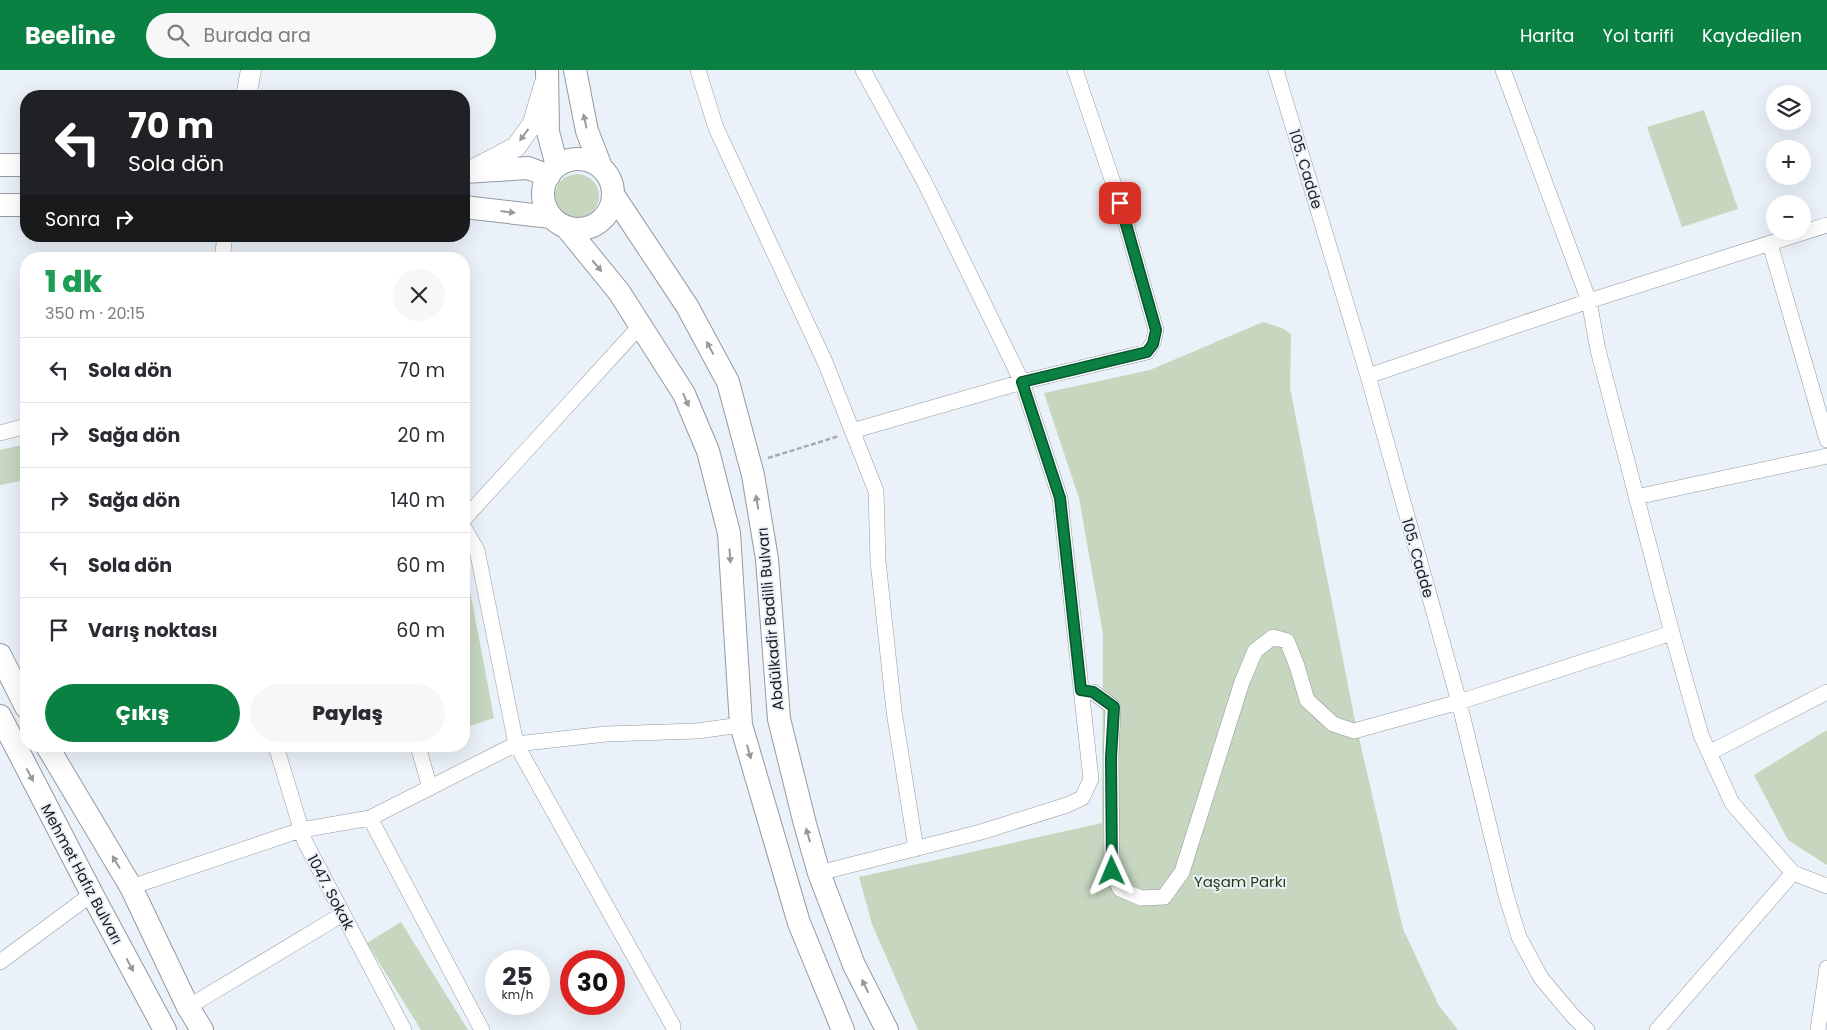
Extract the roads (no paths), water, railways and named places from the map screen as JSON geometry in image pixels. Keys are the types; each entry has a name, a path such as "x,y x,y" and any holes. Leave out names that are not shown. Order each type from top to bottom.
{"main road":[{"path":"470,208 559,222 577,230 598,224 606,216 614,196 612,185 608,175 601,167 587,131 575,70"},
{"path":"547,72 548,132 553,171"},
{"path":"601,167 584,160 565,162 553,171 544,192 547,209 619,292 684,394 708,451 729,533 741,725 800,923 843,1030"},
{"path":"0,165 20,165"},
{"path":"470,171 528,168 553,171"},
{"name":"Abdülkadir Badilli Bulvarı","path":"614,196 687,306 728,382 750,464 767,559 779,719 819,873 854,965 887,1030"},
{"path":"0,205 20,205"},
{"path":"0,655 20,695"},
{"name":"Mehmet Hafız Bulvarı","path":"0,718 165,1030"},
{"path":"52,752 131,887 188,1007 202,1030"}],"street":[{"path":"247,90 251,70"},
{"path":"698,70 716,128 825,362 876,491 878,561 894,711 916,848"},
{"path":"819,873 981,832 1067,805 1082,798 1091,779 1060,498 1022,382 924,181 863,70"},
{"path":"852,431 1022,382 1147,352 1153,344 1156,330 1120,203 1075,70"},
{"name":"105. Cadde","path":"1276,70 1368,376 1459,702 1506,895 1519,937 1541,978 1587,1030"},
{"path":"1503,70 1589,301 1598,350 1672,633 1701,735 1732,804 1793,872 1827,886"},
{"path":"470,170 516,147 533,124 547,72"},
{"path":"1368,376 1589,301 1827,225"},
{"path":"1770,244 1827,440"},
{"path":"470,512 640,326"},
{"path":"0,433 20,428"},
{"path":"1636,497 1827,456"},
{"path":"470,538 477,550 516,744 674,1026 673,1030"},
{"path":"1081,690 1093,692 1114,707 1111,758 1112,871 1120,889 1140,898 1164,898 1182,872 1242,682 1255,651 1273,637 1287,641 1307,700 1333,724 1354,731 1459,702 1672,633"},
{"path":"1709,753 1827,692"},
{"path":"131,887 301,830 370,818 516,744 606,734 697,731 741,725"},
{"name":"1047. Sokak","path":"278,752 305,842 404,1030"},
{"path":"420,752 430,788"},
{"path":"370,818 482,1030"},
{"path":"1657,1030 1793,872"},
{"path":"0,962 92,894"},
{"path":"188,1007 343,914"},
{"path":"1818,1030 1827,968"}],"park label":[{"name":"Yaşam Parkı","path":"1240,881"}]}
